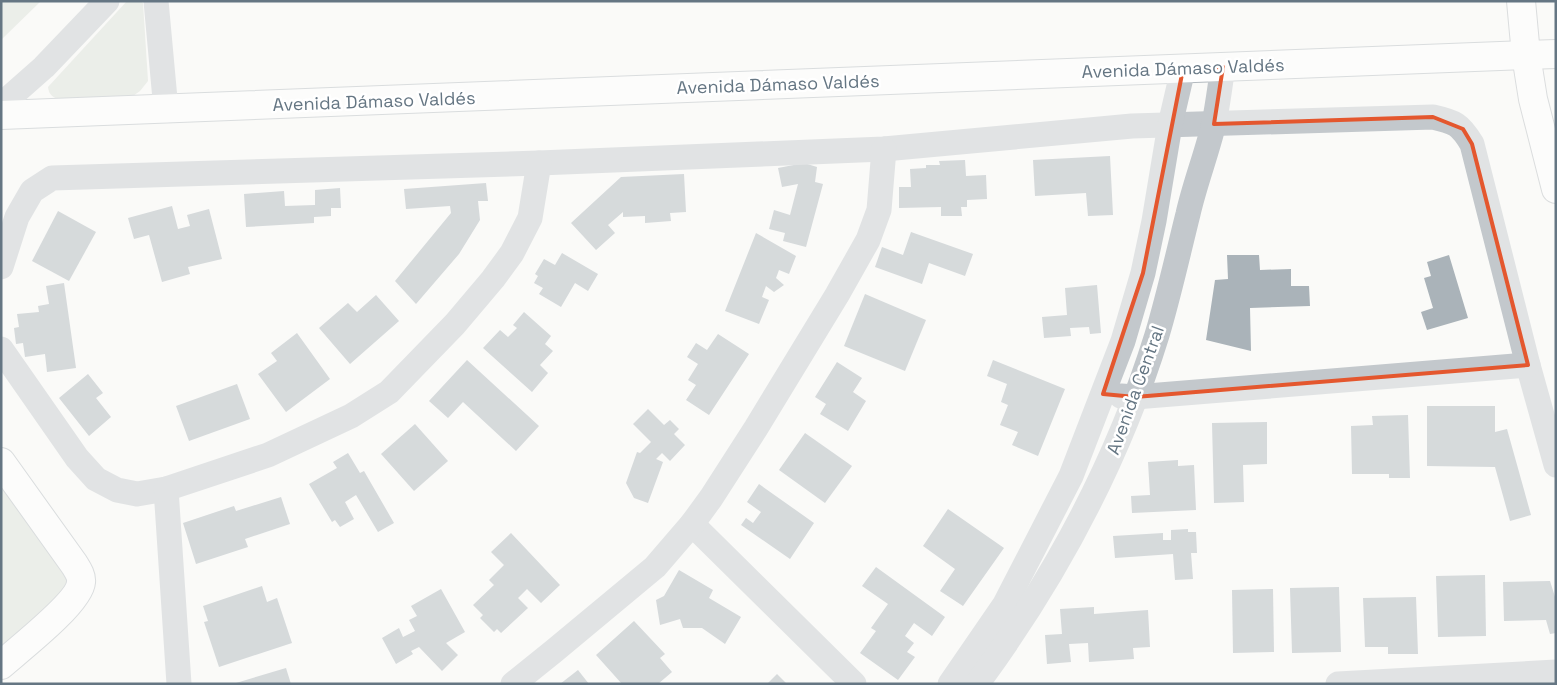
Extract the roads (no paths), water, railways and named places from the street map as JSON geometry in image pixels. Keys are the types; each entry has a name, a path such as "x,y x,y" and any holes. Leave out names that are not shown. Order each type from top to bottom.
{"street":[{"path":"1,105 44,67 107,1"},
{"path":"156,1 166,110"},
{"path":"1521,1 1526,55 1533,98 1556,189"},
{"name":"Avenida Dámaso Valdés","path":"1,115 1556,54"},
{"name":"Avenida Central","path":"977,684 1030,607 1060,557 1113,451 1135,397 1174,275 1188,213 1214,124 1223,66"},
{"name":"Avenida Central","path":"950,684 1005,604 1071,476 1123,341 1143,273 1170,125 1183,69"},
{"path":"1,267 17,217 32,191 52,178 539,163 884,149 1132,126 1433,117 1450,121 1463,129 1472,144 1528,365 1556,465"},
{"path":"513,684 655,567 692,524 711,498 837,295 868,240 880,210 884,149"},
{"path":"1,349 77,458 96,480 117,490 137,494 166,490 268,455 351,416 389,392 454,324 493,279 512,253 530,218 539,163"},
{"path":"1102,394 1135,397 1528,365"},
{"path":"1,462 74,564 82,580 79,592 65,608 1,665"},
{"path":"166,490 179,684"},
{"path":"692,524 854,684"},
{"path":"1338,684 1556,672"}]}
